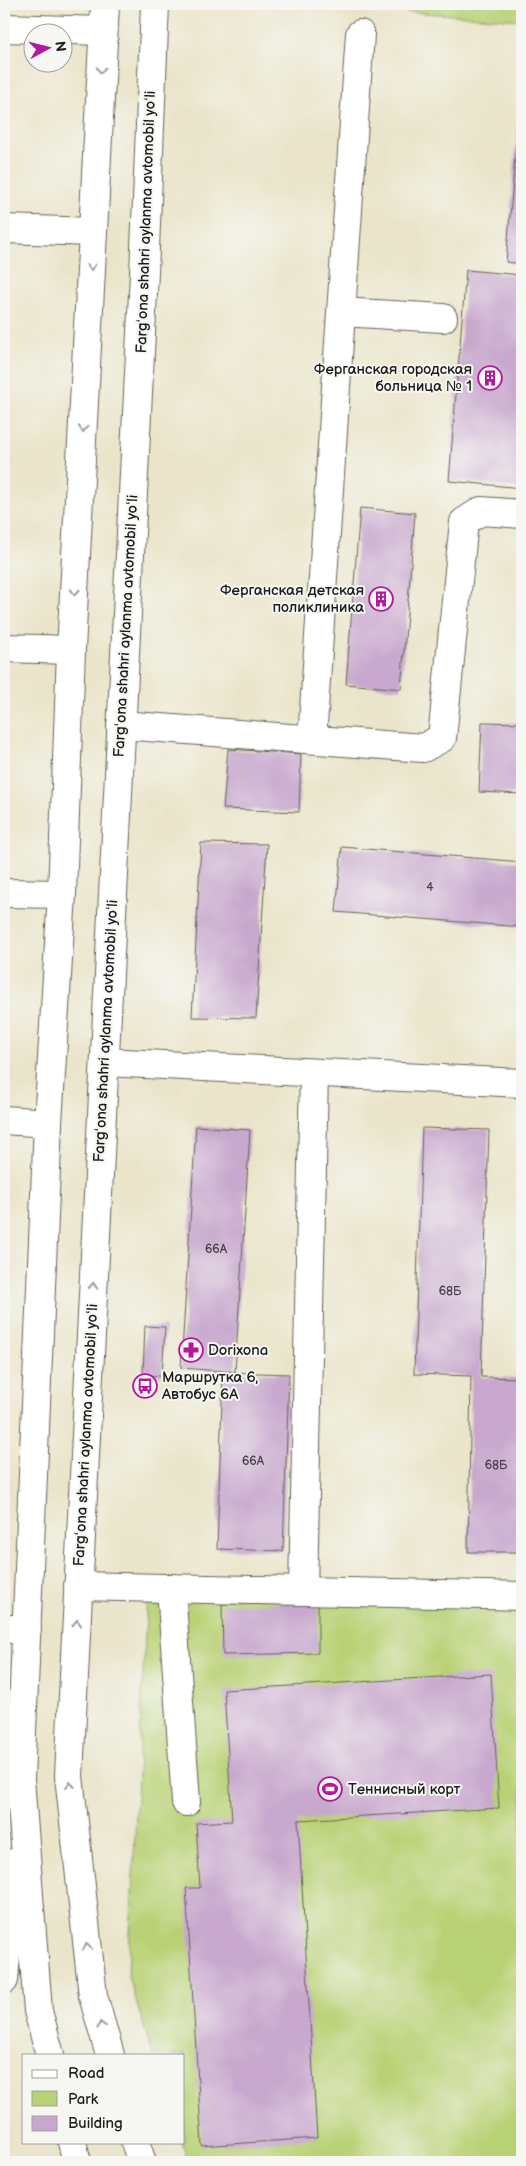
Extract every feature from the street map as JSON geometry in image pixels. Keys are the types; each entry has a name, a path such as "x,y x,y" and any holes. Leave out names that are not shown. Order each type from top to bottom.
{"main road":[{"path":"50,2054 38,2011 20,1779 15,1629 62,894 92,232 105,4"},
{"name":"Fargʻona shahri aylanma avtomobil yoʻli","path":"110,2054 92,1996 69,1776 155,4"},
{"path":"4,28 103,31"},
{"path":"312,739 360,34"},
{"path":"4,229 92,232"},
{"path":"341,312 443,318"},
{"path":"121,725 422,748 442,738 464,522 480,511 522,514"},
{"path":"4,648 72,650"},
{"path":"4,894 62,894"},
{"path":"104,1062 522,1083"},
{"path":"303,1591 314,1073"},
{"path":"4,1120 48,1123"},
{"path":"78,1586 522,1596"},
{"path":"171,1588 186,1802"},
{"path":"4,1980 20,1779"},
{"path":"72,2144 77,2162"},
{"path":"136,2144 142,2162"}],"green space":[{"path":"299,4 522,4 522,20"},
{"name":"Теннисный корт","path":"147,1595 522,1603 522,2162 192,2162 187,2158 182,2144 185,2144 185,2054 153,2054 128,1976"}],"building":[{"path":"522,89 522,264 506,262"},
{"name":"Ферганская городская больница № 1","path":"466,270 522,275 522,488 449,481"},
{"name":"Ферганская детская поликлиника","path":"360,508 415,513 401,689 346,684"},
{"path":"482,722 522,723 522,794 479,792"},
{"path":"228,749 301,754 299,812 223,809"},
{"path":"201,843 267,844 256,1018 192,1017"},
{"path":"342,847 522,862 522,927 336,912"},
{"path":"196,1126 250,1130 235,1372 181,1368"},
{"path":"422,1128 489,1130 481,1377 522,1378 522,1552 468,1552 471,1376 414,1374"},
{"path":"145,1326 165,1327 162,1376 143,1375"},
{"path":"223,1372 289,1374 283,1551 217,1549"},
{"path":"318,1602 318,1653 223,1655 222,1604"},
{"path":"491,1674 499,1808 298,1820 317,2138 202,2146 186,1888 200,1888 196,1823 232,1821 224,1690"}],"place":[{"name":"Ферганская городская больница № 1","path":"490,378"},
{"name":"Ферганская детская поликлиника","path":"381,599"},
{"name":"Dorixona","path":"191,1350"},
{"name":"Маршрутка 6, Автобус 6А","path":"145,1386"},
{"name":"Теннисный корт","path":"330,1789"}]}
